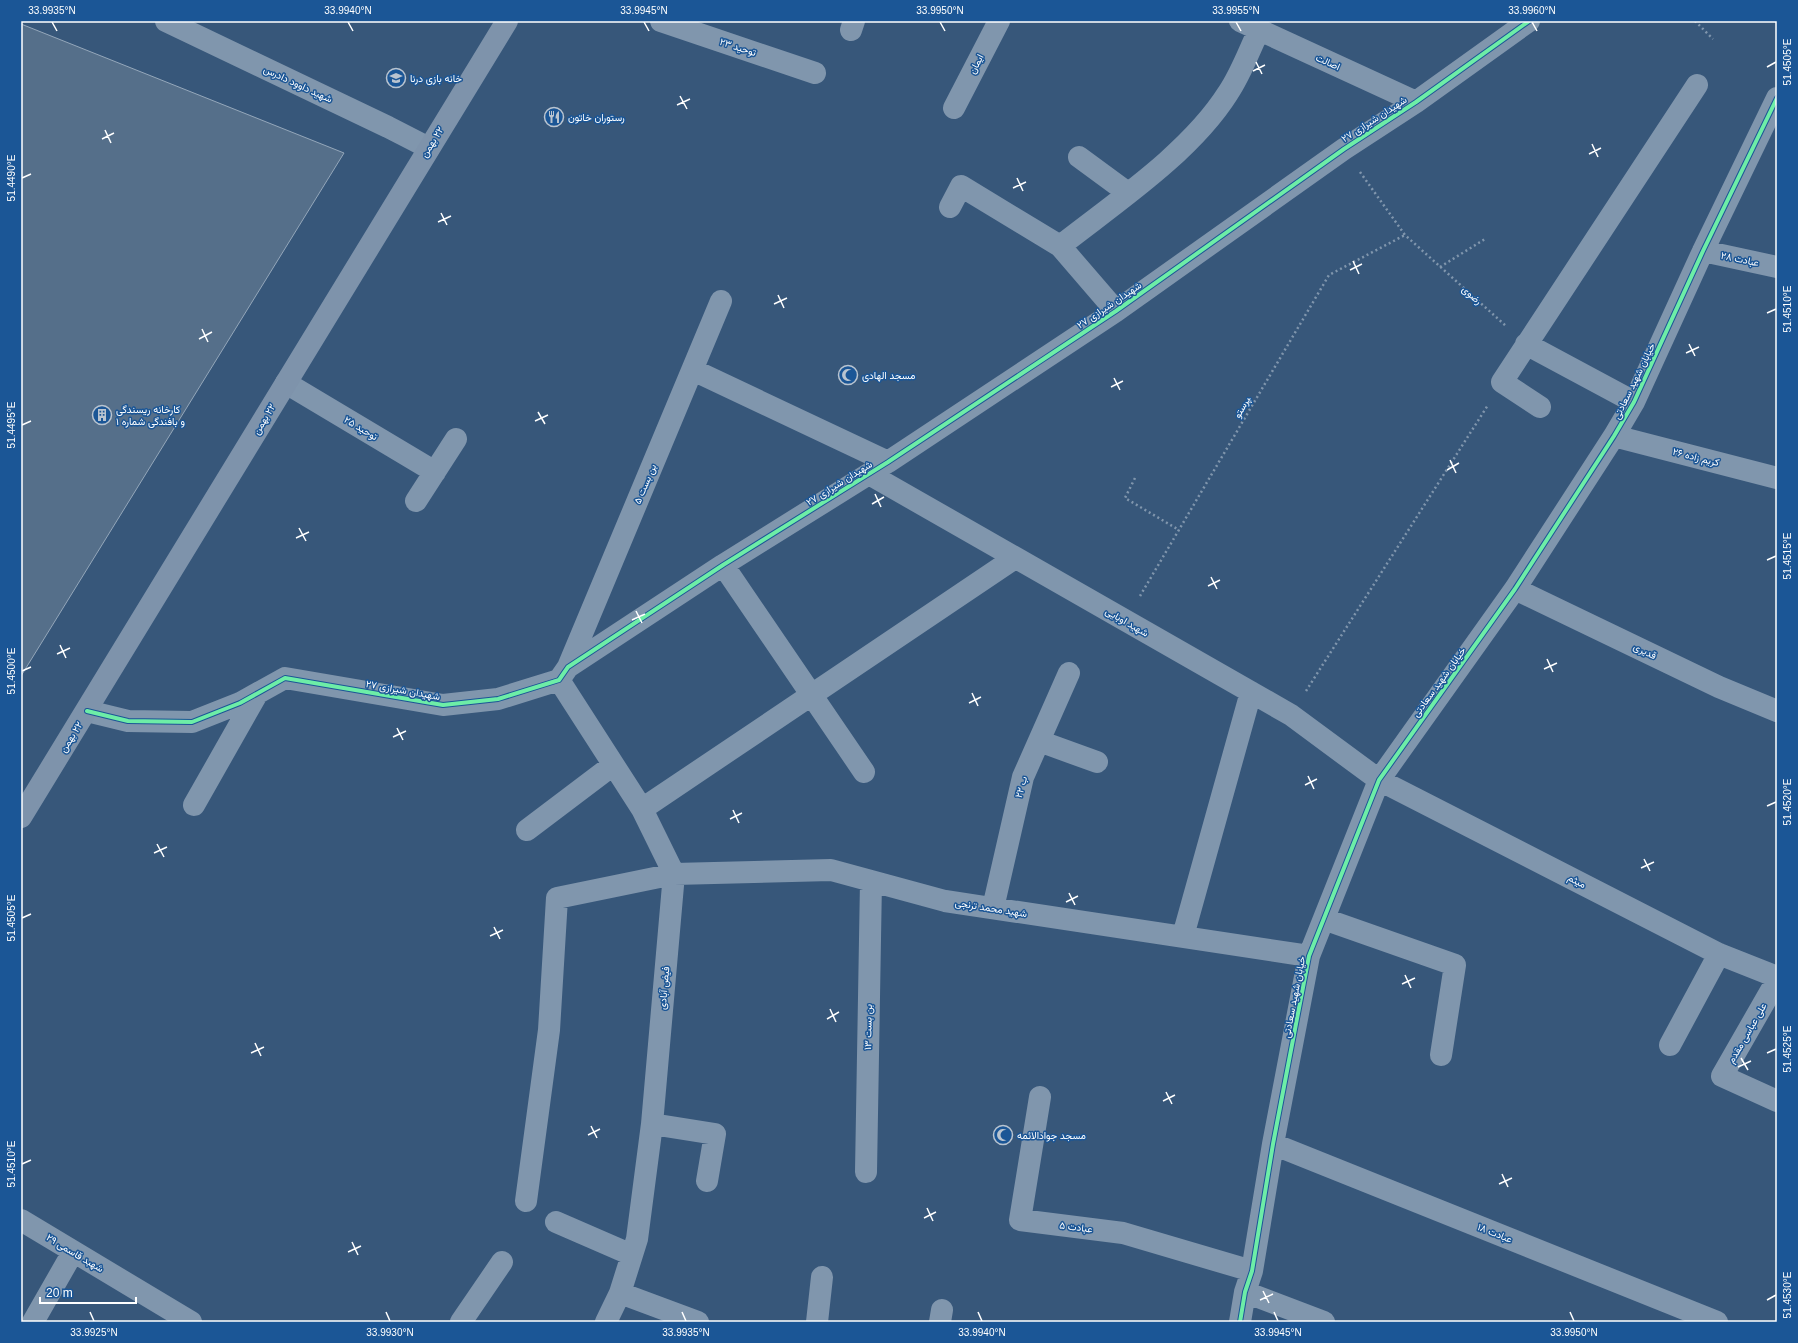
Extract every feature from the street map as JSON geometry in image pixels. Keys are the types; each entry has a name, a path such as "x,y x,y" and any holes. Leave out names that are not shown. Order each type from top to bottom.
{"main road":[{"name":"٢٢ بهمن","path":"21,817 507,21"}],"street":[{"name":"شهید داوود دادرس","path":"166,21 429,148"},
{"name":"توحید ۲۳","path":"661,21 736,41 815,72"},
{"name":"ایمان","path":"954,108 999,21"},
{"name":"شهیدان شیرازی ۲۷","path":"87,711 128,721 192,722 240,703 285,678 443,705 498,700 564,674 723,565 888,462 1116,311 1344,149 1416,102 1529,21"},
{"name":"اصالت","path":"1250,26 1416,102"},
{"path":"1060,246 1154,173 1204,126 1229,93 1250,26"},
{"path":"1540,407 1502,382 1697,85"},
{"name":"خیابان شهید سعادتی","path":"1240,1322 1245,1292 1252,1271 1309,956 1379,780 1515,589 1614,436 1634,402 1703,251 1776,104"},
{"path":"1079,157 1128,193"},
{"path":"950,207 961,186 1060,246 1116,311"},
{"name":"عبادت ۲۸","path":"1703,251 1777,267"},
{"name":"بن بست ۵","path":"564,674 721,301"},
{"path":"1526,344 1634,402"},
{"path":"693,370 888,462"},
{"name":"توحید ۲۵","path":"286,383 435,472"},
{"name":"کریم زاده ۲۶","path":"1614,436 1777,478"},
{"path":"416,501 456,440"},
{"name":"شهید اوبایی","path":"869,474 1291,715 1379,780"},
{"path":"642,809 1015,558"},
{"path":"723,565 864,772"},
{"name":"قدیری","path":"1515,589 1719,687 1777,711"},
{"name":"ب ۲۲","path":"993,908 1023,777 1069,673"},
{"path":"564,674 614,765 642,809 674,874"},
{"path":"1183,936 1251,692"},
{"path":"194,805 256,694"},
{"path":"1039,741 1097,762"},
{"path":"527,830 614,765"},
{"name":"میثم","path":"1379,780 1719,954 1777,978"},
{"name":"شهید محمد ترنجی","path":"526,1201 549,1030 557,898 674,874 831,870 945,901 1309,956"},
{"name":"فیض آبادی","path":"606,1322 620,1293 638,1238 652,1124 674,874"},
{"name":"بن بست ۱۳","path":"866,1172 870,881"},
{"path":"1324,919 1455,964 1441,1055"},
{"path":"1670,1045 1719,954"},
{"name":"علی عباسی مقدم","path":"1777,978 1722,1076 1777,1101"},
{"name":"عبادت ۵","path":"1040,1097 1020,1220 1123,1233 1252,1271"},
{"path":"652,1124 716,1134 707,1181"},
{"name":"عبادت ۱۸","path":"1274,1144 1717,1322"},
{"name":"شهبد قاسمی ۲۹","path":"21,1220 191,1322"},
{"path":"556,1222 632,1256"},
{"path":"33,1322 73,1252"},
{"path":"461,1322 502,1262"},
{"path":"817,1322 822,1277"},
{"path":"1245,1292 1324,1322"},
{"path":"620,1293 698,1322"}],"path":[{"path":"1695,21 1713,39"},
{"path":"1440,267 1485,239"},
{"path":"1291,715 1502,382"},
{"path":"1134,478 1125,498 1179,530"}],"building":[{"name":"کارخانه ریسندگی و بافندگی شماره ۱","path":"21,24 344,153 21,676"}],"cycle path":[{"path":"87,711 128,721 192,722 240,703 285,678 443,705 498,699 559,680 568,667 723,565 888,462 1116,311 1344,149 1416,102 1529,21"},
{"path":"1240,1322 1245,1292 1252,1271 1273,1144 1309,956 1379,780 1515,589 1614,436 1634,402 1703,251 1777,98"}],"place":[{"name":"خانه بازی درنا","path":"396,78"},
{"name":"رستوران خاتون","path":"554,117"},
{"name":"مسجد الهادی","path":"848,375"},
{"name":"کارخانه ریسندگی و بافندگی شماره ۱","path":"102,415"},
{"name":"مسجد جوادالائمه","path":"1003,1135"}]}
